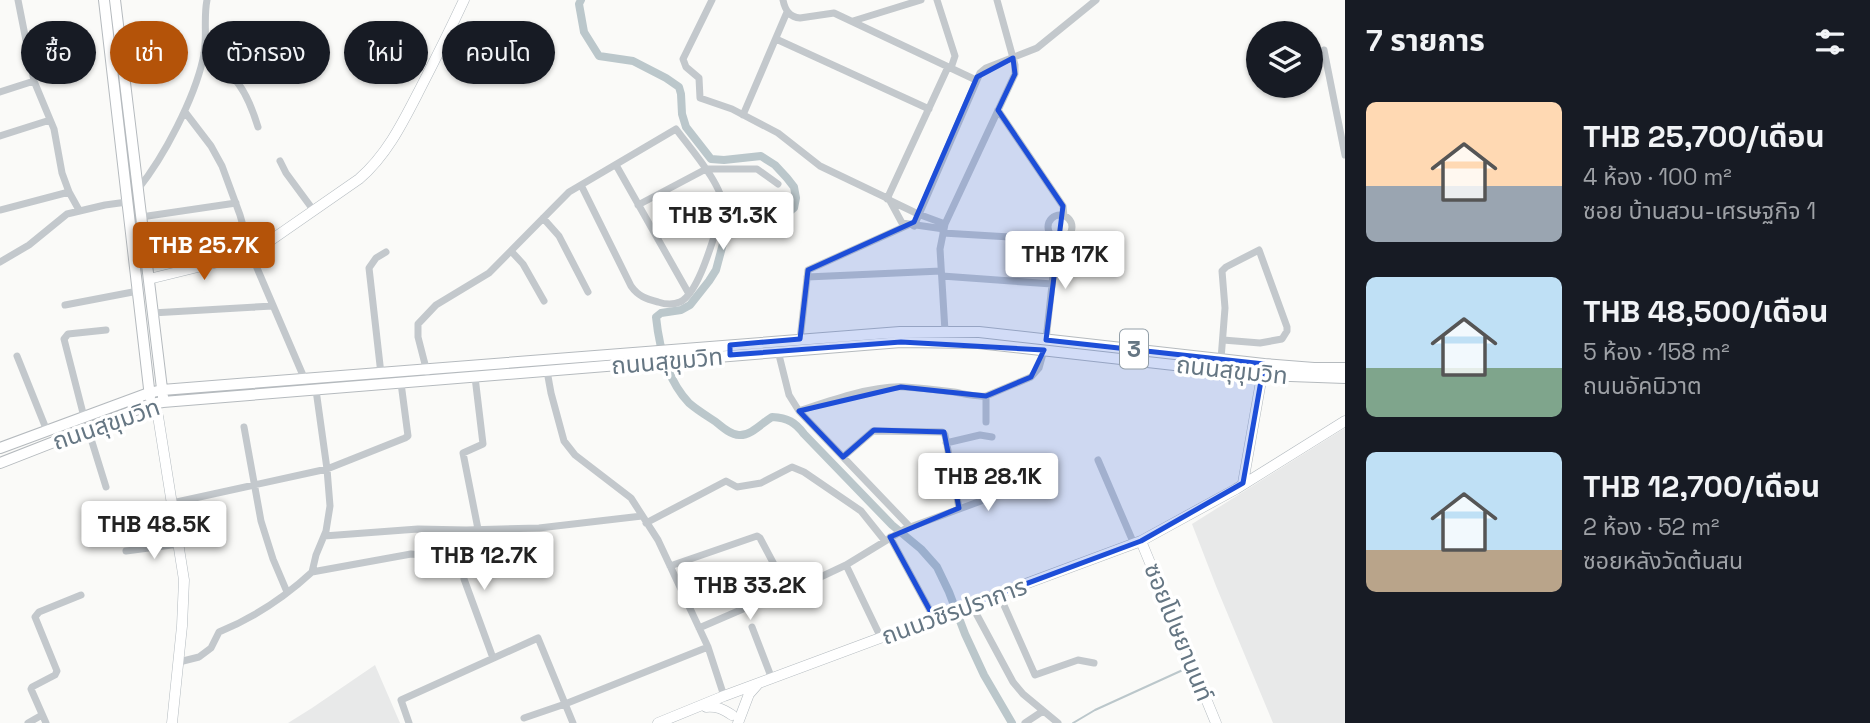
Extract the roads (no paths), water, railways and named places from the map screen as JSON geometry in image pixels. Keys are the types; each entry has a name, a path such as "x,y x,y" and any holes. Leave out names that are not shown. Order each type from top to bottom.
{"main road":[{"path":"104,0 138,291 156,397"},
{"path":"115,0 149,279 156,397"},
{"name":"ถนนสุขุมวิท","path":"0,463 88,429 156,397 316,390 401,383 428,375 730,350 800,339 900,332 979,332 1048,347 1264,369 1345,368"},
{"name":"ถนนสุขุมวิท","path":"730,350 779,351 901,342 978,342 1221,359 1314,378 1345,378"},
{"name":"ถนนสุขุมวิท","path":"0,449 84,417 156,397 381,374 475,377 547,371 661,356"}],"street":[{"path":"18,0 22,21"},
{"path":"149,279 251,254 373,167 384,153 431,68 464,0"},
{"path":"712,0 684,54 684,63 699,79 700,98 743,115 782,135 820,166 944,229"},
{"path":"783,0 787,12 792,16 800,18 834,13 976,80"},
{"path":"853,21 921,0"},
{"path":"889,200 955,56 937,0"},
{"path":"944,331 940,249 944,229 1015,74 1016,65 997,0"},
{"path":"800,339 808,270 911,225 980,73 986,68 1037,48 1096,0"},
{"path":"205,1 205,21"},
{"path":"743,115 787,12"},
{"path":"776,39 929,108"},
{"path":"1324,50 1345,155"},
{"path":"138,189 185,112 202,59"},
{"path":"0,92 25,84"},
{"path":"35,84 54,129 62,173 79,210"},
{"path":"239,84 247,95 258,127"},
{"path":"998,110 1063,206 1064,216"},
{"path":"185,112 222,166 251,254 305,380"},
{"path":"0,136 50,120"},
{"path":"428,375 418,337 418,324 436,305 489,273 569,192 676,129 706,169 722,197 723,205 698,281 689,294 681,302 664,304 636,293 581,185"},
{"path":"281,161 286,173 314,211"},
{"path":"616,165 689,294"},
{"path":"638,205 706,169 757,169 778,184"},
{"path":"0,210 69,192"},
{"path":"799,411 877,389 901,387 986,396 1031,377 1040,368 1048,347 1052,284 1053,237 1047,227 1056,215 1064,216 1071,223 1072,230 1068,237 1053,237 1041,239 911,225 900,221 889,200"},
{"path":"0,262 29,245 67,215 79,210 127,202"},
{"path":"141,218 236,204"},
{"path":"543,218 558,236 588,292"},
{"path":"1221,359 1225,308 1222,271 1259,250 1287,331 1282,339 1259,343 1223,341"},
{"path":"511,251 523,264 544,301"},
{"path":"381,374 369,268 376,258 386,252"},
{"path":"807,277 941,273 1052,284"},
{"path":"65,305 138,291"},
{"path":"152,313 273,306"},
{"path":"84,417 64,339 68,334 106,330"},
{"path":"779,351 789,395 799,411 908,528"},
{"path":"17,356 47,430"},
{"path":"1243,484 1264,369"},
{"path":"547,371 564,440 575,455 631,498 657,540 708,647 735,720"},
{"path":"475,377 484,444 463,453 478,529"},
{"path":"172,503 327,469 405,438 408,436 401,383"},
{"path":"312,572 324,536 330,506 316,390"},
{"path":"986,396 986,422"},
{"path":"156,397 184,580 172,723"},
{"name":"ถนนวชิรปราการ","path":"658,723 724,696 1138,543 1243,484 1345,421"},
{"path":"244,427 261,521 287,592"},
{"path":"88,429 106,487"},
{"path":"843,457 869,433 876,430 942,432 945,435 959,508"},
{"path":"946,443 980,435 992,436"},
{"path":"1098,460 1138,543"},
{"path":"953,476 1008,465 1042,476"},
{"path":"324,536 418,529 540,528 644,519 726,481 737,487 761,483 792,467 804,472 861,511 890,537 934,618"},
{"path":"699,628 789,589 793,590 846,565 908,528 1009,491"},
{"path":"460,530 464,579 493,659"},
{"path":"670,566 757,536 789,589"},
{"name":"ซอยโปษยานนท์","path":"1138,543 1216,723"},
{"path":"126,551 179,544"},
{"path":"179,662 199,657 211,648 219,632 262,610 312,572 411,554 440,557"},
{"path":"846,565 881,638"},
{"path":"999,594 1035,675 1078,660 1094,663"},
{"path":"28,723 44,719 32,687 55,675 57,671 35,617 39,612 81,595"},
{"path":"966,606 1013,682 1023,694 1058,723"},
{"path":"752,627 772,679"},
{"path":"410,723 401,700 538,638 573,723"},
{"path":"524,718 708,647"},
{"path":"735,720 757,684"},
{"path":"695,708 714,706 723,709 735,720"},
{"path":"1025,723 1042,711"}],"waterway":[{"path":"581,0 579,4 584,32 599,56 633,61 679,87 686,127 711,159 761,156 775,165 794,187 794,208 770,222 762,223 744,212 734,216 729,221 716,270 709,281 690,305 681,310 661,313 656,317 662,351 675,384 689,403 733,434 748,433 772,417 794,424 892,525 921,549 937,567 984,675 1012,723"},
{"path":"1073,723 1095,710 1185,669"}]}
